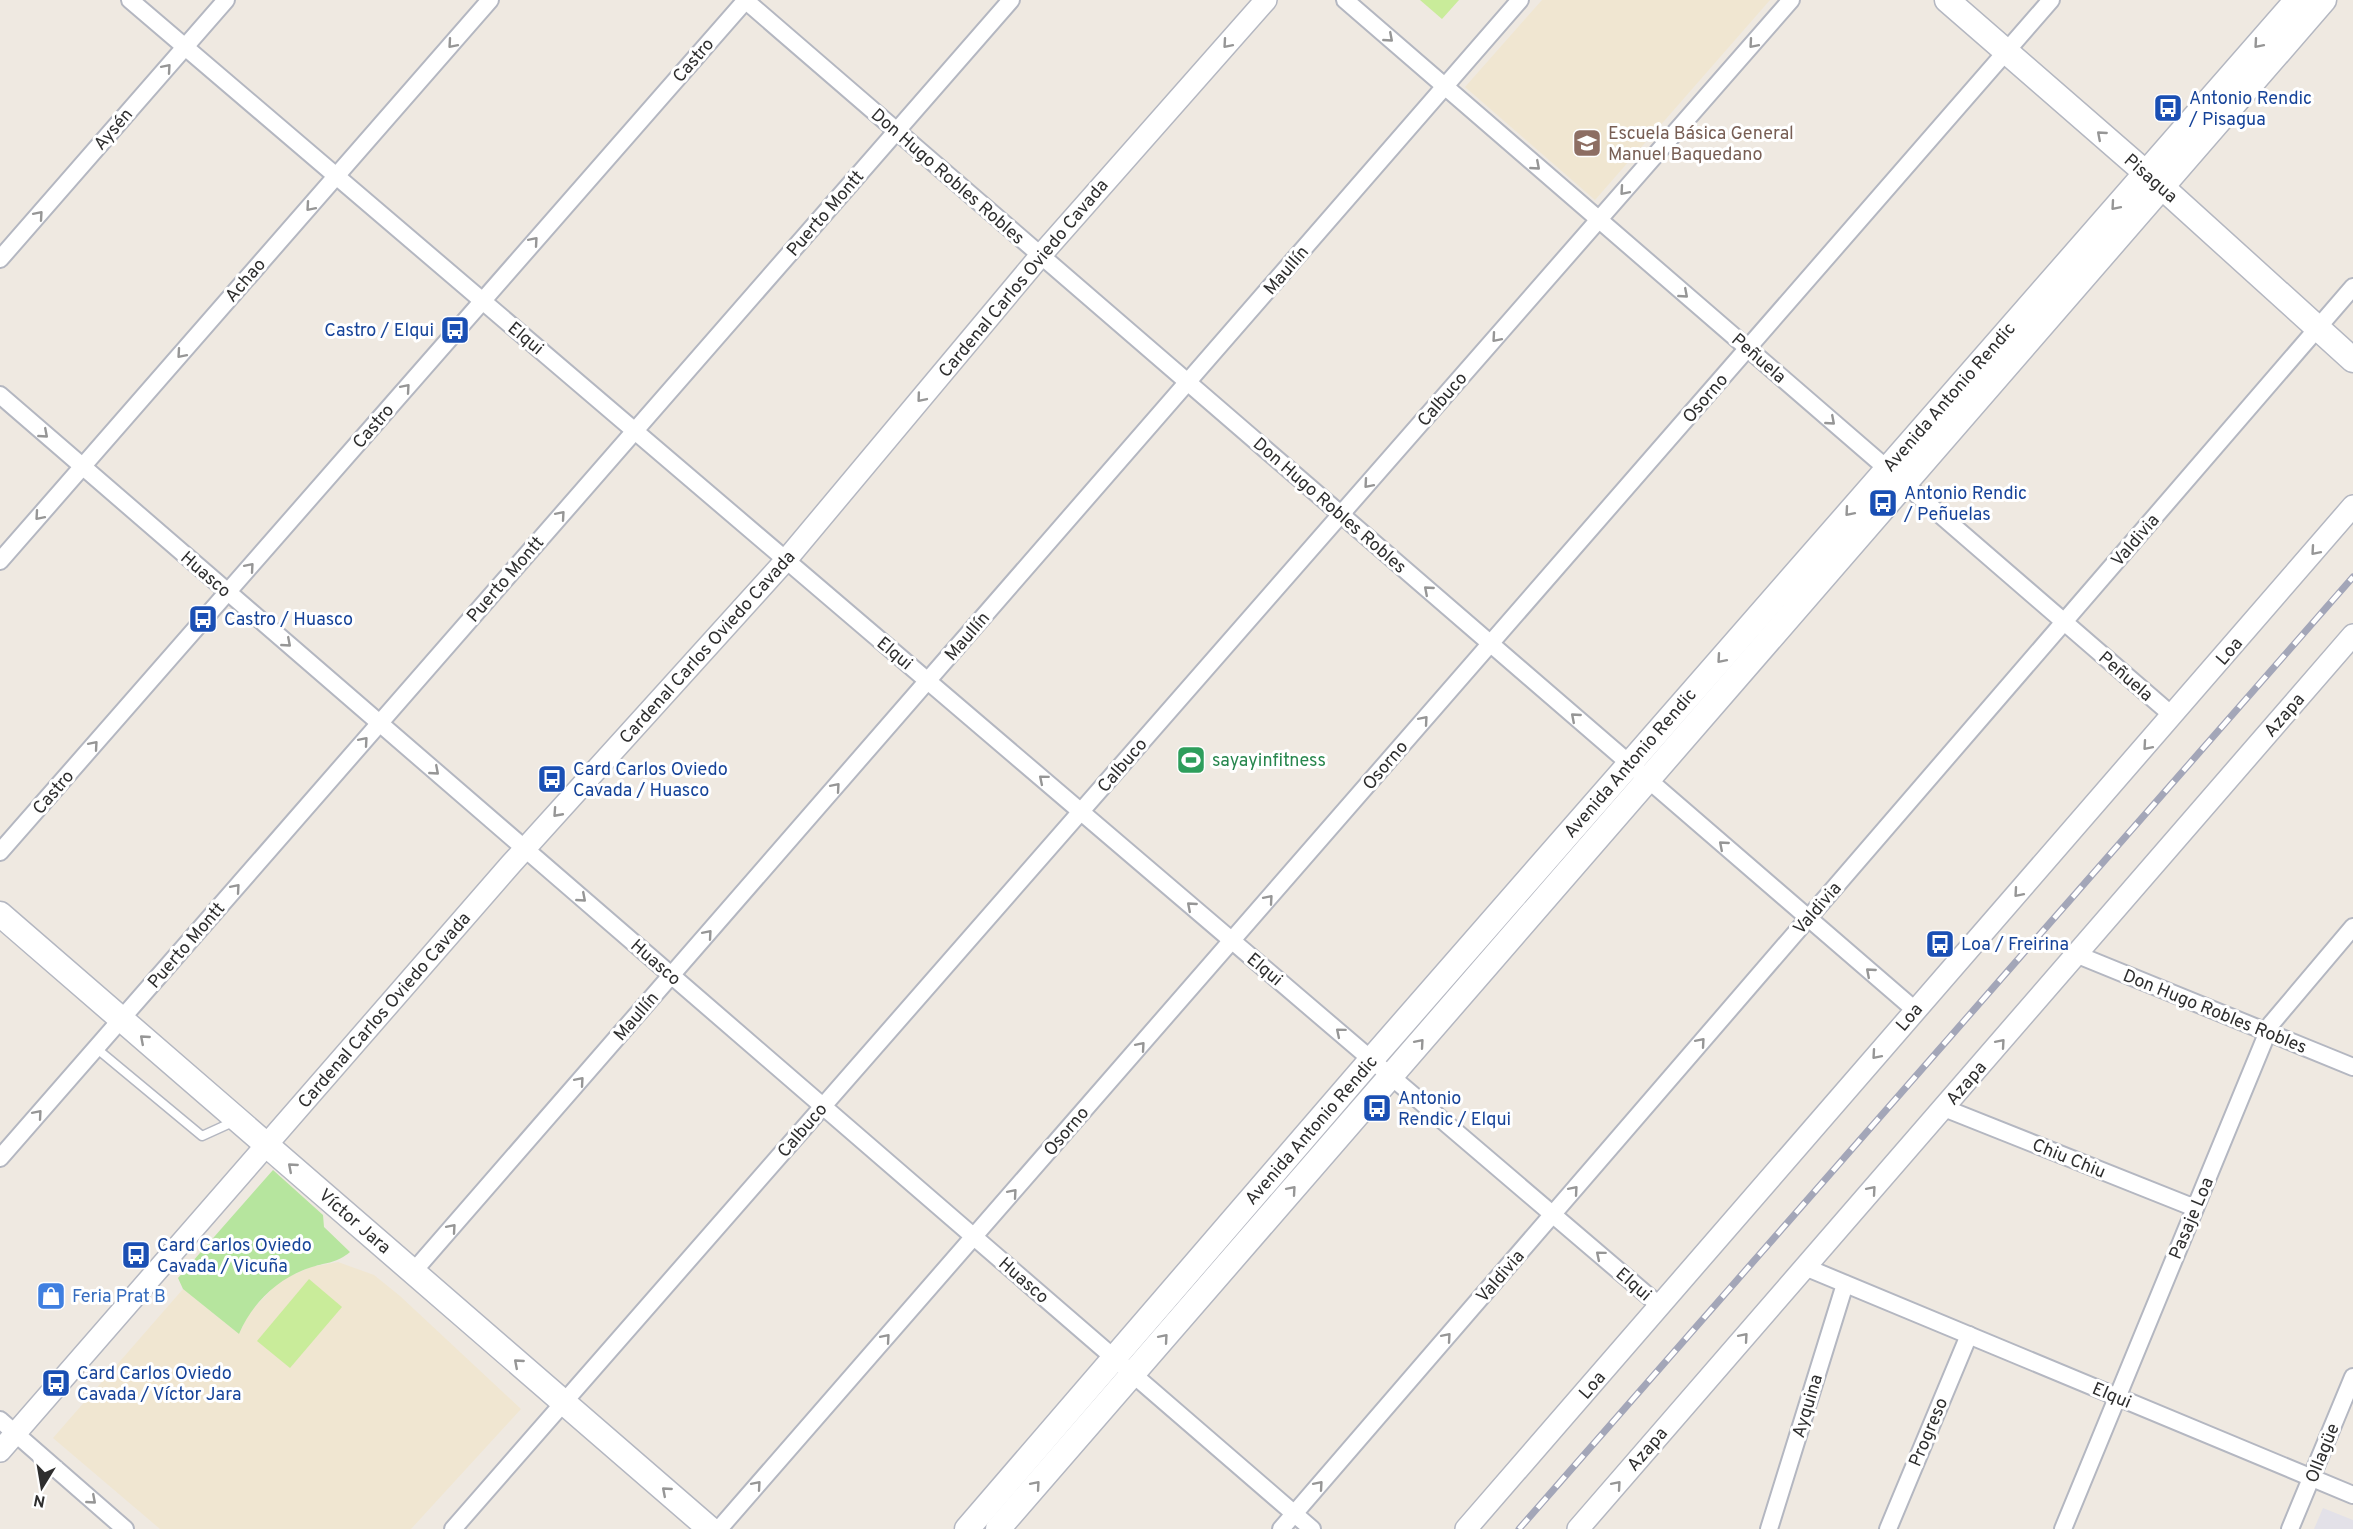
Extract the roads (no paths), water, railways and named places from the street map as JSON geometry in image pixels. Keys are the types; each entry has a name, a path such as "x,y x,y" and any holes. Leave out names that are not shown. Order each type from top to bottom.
{"main road":[{"name":"Pisagua","path":"1947,0 2153,180 2353,360"},
{"name":"Avenida Antonio Rendic","path":"2153,180 2296,0"},
{"name":"Avenida Antonio Rendic","path":"967,1529 1371,1060 1630,764 1895,476 2153,180 2324,0"},
{"name":"Avenida Antonio Rendic","path":"998,1529 1648,780 1895,476"},
{"name":"Víctor Jara","path":"0,914 710,1529"}],"street":[{"name":"Elqui","path":"130,0 1660,1306"},
{"name":"Aysén","path":"0,259 226,0"},
{"name":"Achao","path":"0,561 490,0"},
{"name":"Don Hugo Robles Robles","path":"745,0 1915,1010"},
{"name":"Castro","path":"0,852 745,0"},
{"name":"Puerto Montt","path":"0,1158 1011,0"},
{"name":"Cardenal Carlos Oviedo Cavada","path":"0,1451 8,1427 267,1145 525,849 786,560 1041,255 1266,0"},
{"name":"Peñuela","path":"1345,0 2173,716"},
{"name":"Maullín","path":"413,1272 1520,0"},
{"name":"Calbuco","path":"453,1529 1791,0"},
{"name":"Osorno","path":"719,1529 2051,0"},
{"name":"Valdivia","path":"1281,1529 2353,287"},
{"name":"Huasco","path":"0,395 1312,1529"},
{"name":"Loa","path":"1466,1529 2353,506"},
{"name":"Azapa","path":"1578,1529 2078,955 2353,635"},
{"name":"Pasaje Loa","path":"2062,1529 2267,1032 2271,1024 2353,927"},
{"name":"Don Hugo Robles Robles","path":"2078,955 2353,1067"},
{"name":"Chiu Chiu","path":"1944,1108 2195,1208"},
{"name":"Elqui","path":"1805,1267 2353,1495"},
{"name":"Ayquina","path":"1769,1529 1845,1284"},
{"name":"Progreso","path":"1888,1529 1968,1335"},
{"name":"Ollagüe","path":"2290,1529 2353,1377"},
{"path":"8,1427 125,1529"}],"lane":[{"path":"96,1048 202,1136 238,1120"}],"railway":[{"path":"1519,1529 2353,577"}],"place":[{"name":"Antonio Rendic / Pisagua","path":"2168,108"},
{"name":"Escuela Básica General Manuel Baquedano","path":"1587,143"},
{"name":"Castro / Elqui","path":"455,330"},
{"name":"Antonio Rendic / Peñuelas","path":"1883,503"},
{"name":"Castro / Huasco","path":"203,619"},
{"name":"sayayinfitness","path":"1191,760"},
{"name":"Card Carlos Oviedo Cavada / Huasco","path":"552,779"},
{"name":"Loa / Freirina","path":"1940,944"},
{"name":"Antonio Rendic / Elqui","path":"1377,1108"},
{"name":"Card Carlos Oviedo Cavada / Vicuña","path":"136,1255"},
{"name":"Feria Prat B","path":"51,1296"},
{"name":"Card Carlos Oviedo Cavada / Víctor Jara","path":"56,1383"}]}
